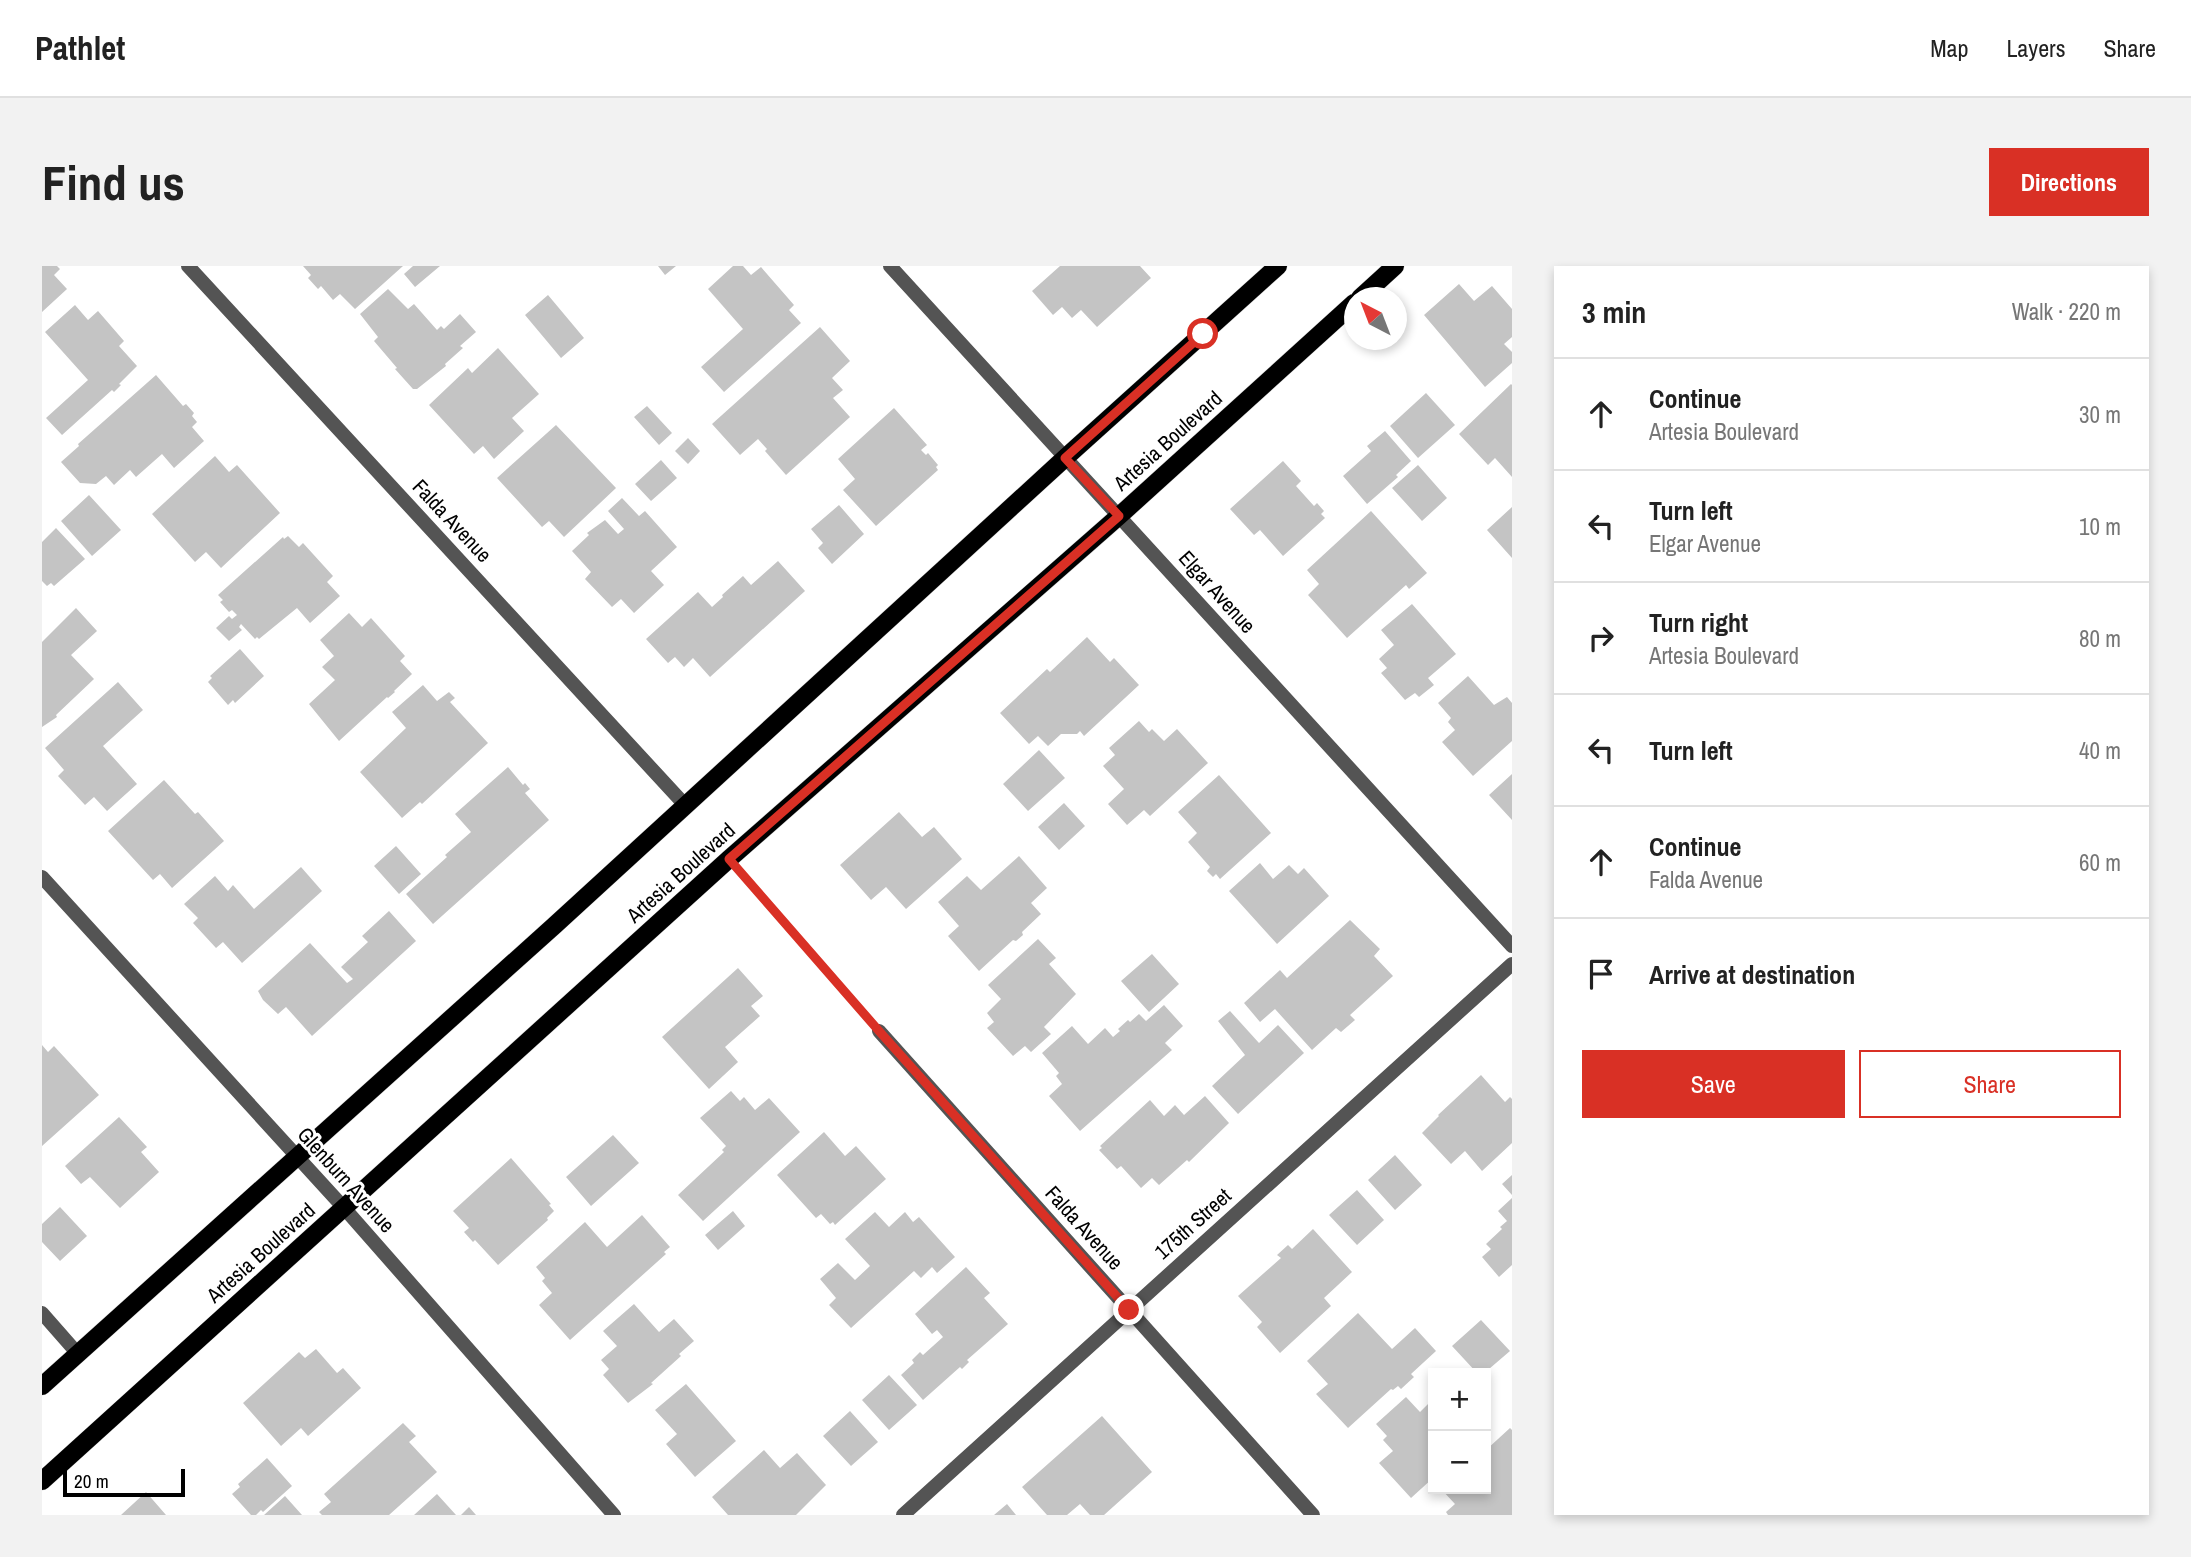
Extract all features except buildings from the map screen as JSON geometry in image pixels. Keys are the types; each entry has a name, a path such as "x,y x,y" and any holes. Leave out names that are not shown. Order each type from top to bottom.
{"main road":[{"path":"42,1387 555,925 1278,266"},
{"path":"1372,287 1395,266"},
{"name":"Artesia Boulevard","path":"42,1480 345,1209 729,859 1119,516 1344,312"}],"street":[{"name":"Falda Avenue","path":"188,266 685,805"},
{"name":"Elgar Avenue","path":"890,266 1512,946"},
{"name":"Glenburn Avenue","path":"42,877 345,1209 614,1515"},
{"name":"175th Street","path":"903,1515 1512,964"},
{"name":"Falda Avenue","path":"879,1031 1313,1515"},
{"path":"42,1313 78,1354"}],"path":[{"path":"729,859 879,1031"}],"route":[{"path":"1129,1310 729,859 1119,516 1065,458 1203,334"}]}
